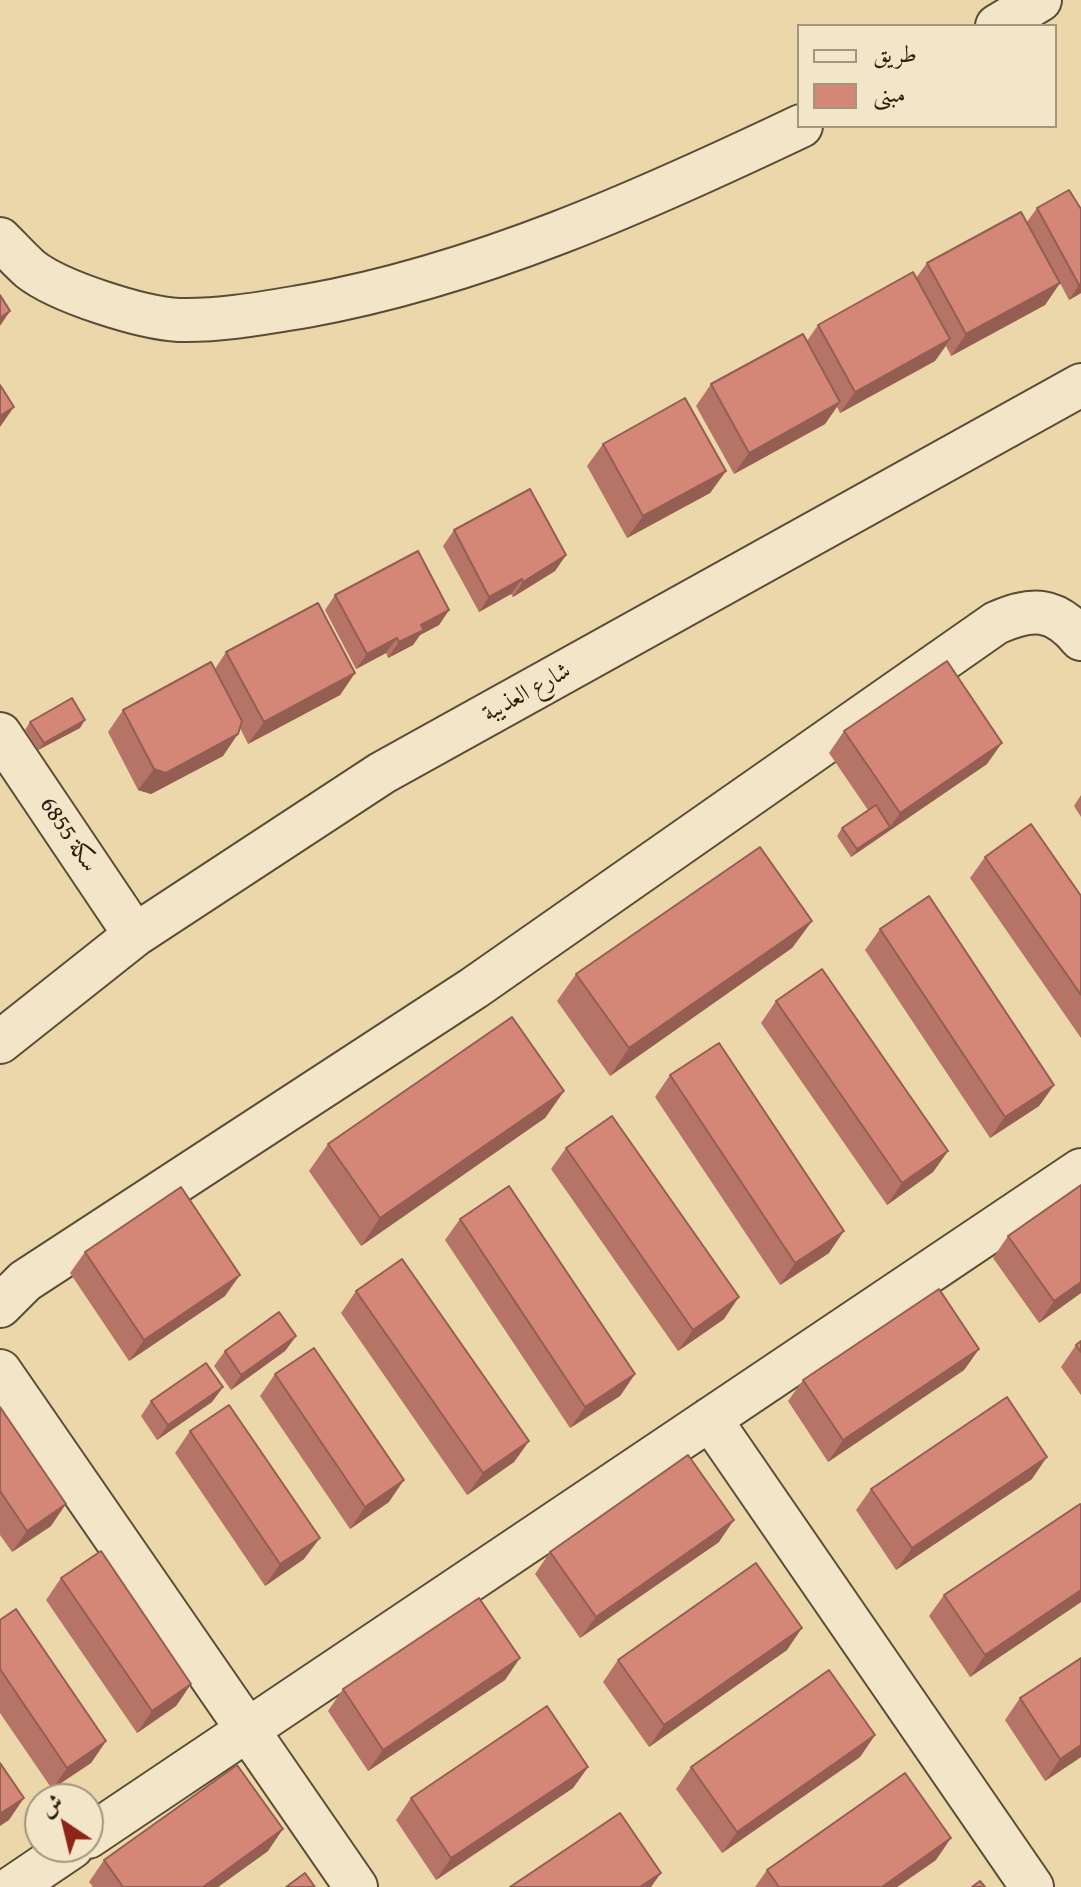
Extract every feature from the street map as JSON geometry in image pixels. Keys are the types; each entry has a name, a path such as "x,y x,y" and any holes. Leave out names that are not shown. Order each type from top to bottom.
{"street":[{"path":"1000,24 1040,0"},
{"path":"0,239 32,271 100,302 177,320 254,315 359,297 491,257 633,204 797,128"},
{"name":"شارع العذيبة","path":"0,1042 135,935 382,773 1081,385"},
{"path":"0,1306 25,1281 474,988 996,623 1022,612 1052,614 1069,624 1081,639"},
{"name":"سكة 6855","path":"0,734 135,935"},
{"path":"104,1826 1081,1170"},
{"path":"0,1371 356,1887"},
{"path":"710,1419 1032,1887"},
{"path":"13,1887 48,1863"}],"building":[{"path":"1069,190 1081,209 1079,285 1037,208"},
{"path":"1021,212 1060,283 966,334 927,263"},
{"path":"913,272 950,339 855,392 818,325"},
{"path":"0,295 10,311 0,318"},
{"path":"803,334 840,402 749,453 711,384"},
{"path":"0,385 14,407 0,416"},
{"path":"685,398 726,471 643,516 603,444"},
{"path":"530,489 566,555 523,582 522,579 489,597 454,530"},
{"path":"418,551 449,610 421,625 424,630 399,642 397,638 367,654 335,595"},
{"path":"318,603 355,673 264,722 226,652"},
{"path":"947,661 1002,743 900,813 844,731"},
{"path":"211,662 242,721 238,734 166,773 154,769 123,710"},
{"path":"72,698 85,720 44,743 30,722"},
{"path":"876,805 890,827 857,849 842,828"},
{"path":"1031,824 1081,896 1081,995 985,857"},
{"path":"760,847 812,921 629,1048 576,974"},
{"path":"929,896 1054,1085 1005,1117 880,929"},
{"path":"822,969 948,1151 902,1183 776,1001"},
{"path":"512,1017 564,1091 380,1218 328,1144"},
{"path":"719,1043 844,1231 795,1263 670,1075"},
{"path":"612,1116 739,1297 693,1330 566,1148"},
{"path":"1081,1185 1081,1282 1054,1301 1008,1236"},
{"path":"509,1186 635,1374 585,1407 460,1219"},
{"path":"181,1187 240,1275 144,1340 85,1252"},
{"path":"402,1259 529,1441 483,1473 356,1291"},
{"path":"939,1289 979,1349 843,1440 803,1380"},
{"path":"279,1312 296,1336 241,1375 225,1351"},
{"path":"314,1348 404,1480 365,1507 275,1374"},
{"path":"206,1363 223,1387 168,1425 151,1401"},
{"path":"1007,1397 1047,1457 912,1548 871,1489"},
{"path":"229,1405 320,1538 280,1564 190,1431"},
{"path":"0,1407 66,1504 27,1531 0,1491"},
{"path":"688,1455 734,1520 596,1617 550,1552"},
{"path":"1080,1504 1081,1590 985,1655 944,1595"},
{"path":"101,1551 191,1684 152,1711 61,1578"},
{"path":"756,1563 802,1628 664,1725 618,1660"},
{"path":"479,1598 520,1658 383,1750 343,1689"},
{"path":"16,1609 106,1741 67,1768 0,1669 0,1620"},
{"path":"1081,1658 1081,1745 1060,1759 1020,1698"},
{"path":"829,1670 875,1735 737,1832 691,1767"},
{"path":"547,1706 588,1767 451,1858 411,1798"},
{"path":"0,1763 24,1798 0,1814"},
{"path":"237,1765 283,1829 203,1887 123,1887 104,1860"},
{"path":"905,1773 951,1838 882,1887 779,1887 767,1870"},
{"path":"620,1813 661,1873 640,1887 510,1887"},
{"path":"305,1873 315,1887 286,1887"}]}
